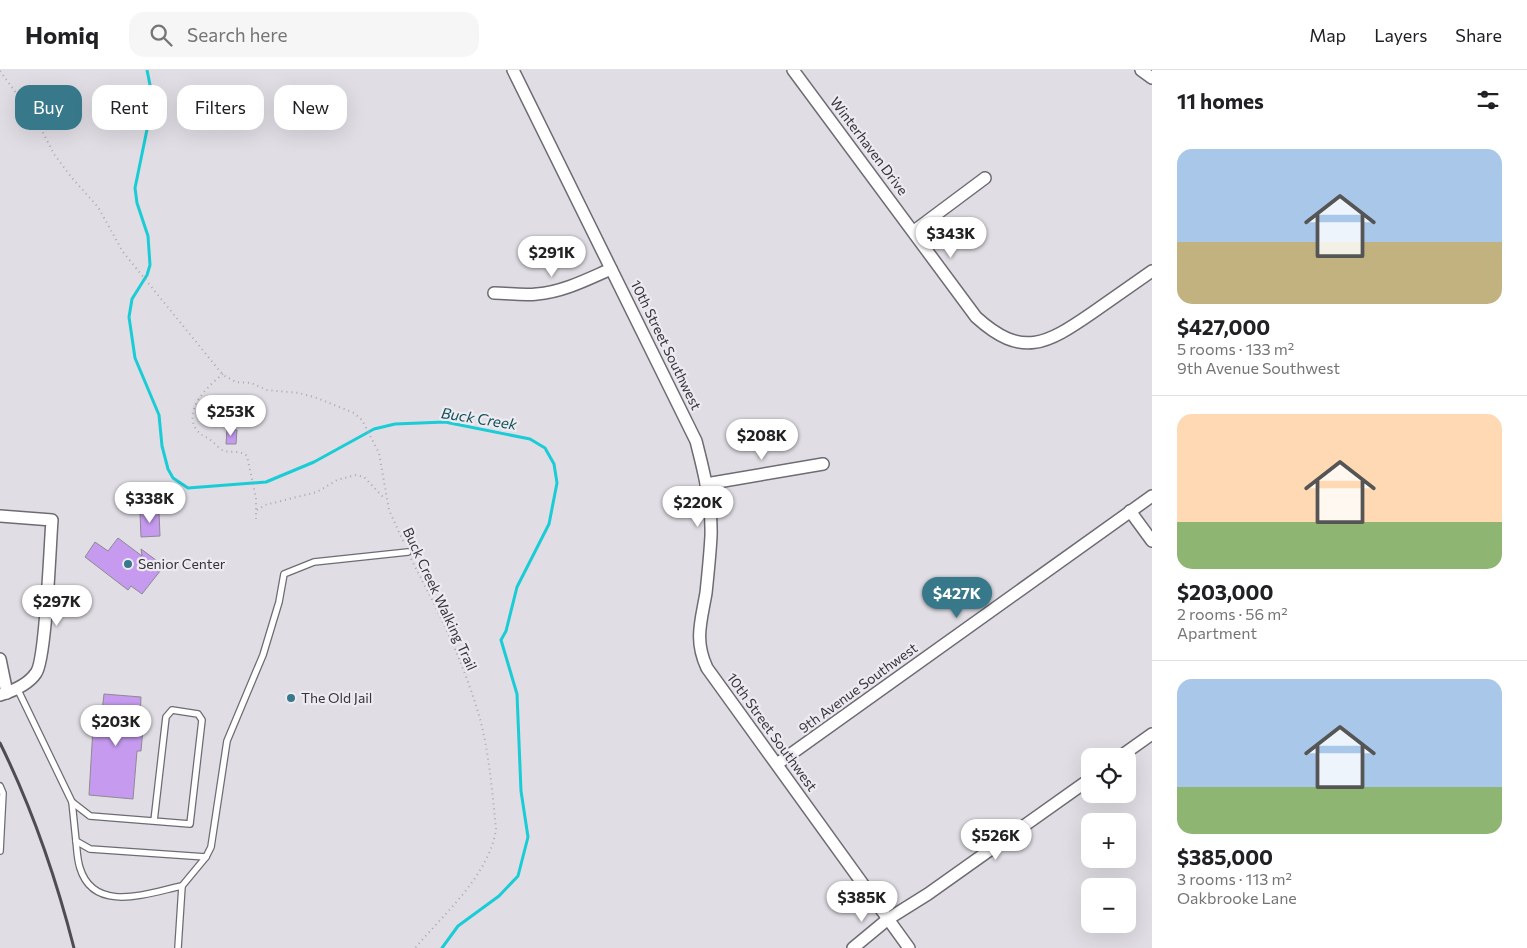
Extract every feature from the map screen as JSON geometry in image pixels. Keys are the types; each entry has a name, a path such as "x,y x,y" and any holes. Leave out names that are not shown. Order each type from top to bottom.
{"street":[{"name":"10th Street Southwest","path":"513,70 696,441 710,506 711,533 706,592 699,629 700,649 707,668 909,948"},
{"name":"Winterhaven Drive","path":"793,70 976,317 1001,336 1018,342 1037,343 1056,337 1152,271"},
{"path":"1142,70 1152,78"},
{"path":"914,231 985,178"},
{"path":"494,293 537,294 550,292 612,269"},
{"path":"706,484 823,464"},
{"name":"9th Avenue Southwest","path":"777,764 1152,496"},
{"path":"1130,511 1152,541"},
{"path":"0,516 52,520 40,662 36,674 8,692 0,659"},
{"path":"1132,748 1152,734"},
{"path":"853,948 888,919 928,894 1081,785"}],"lane":[{"path":"178,948 182,886 206,857 211,847 227,741 263,655 279,602 284,574 314,562 408,552"},
{"path":"8,692 72,802 90,816 190,824 202,720 198,714 172,710 166,716 154,821"},
{"path":"0,786 3,793 0,852"},
{"path":"72,802 80,868 88,882 100,894 114,897 132,896 182,886"},
{"path":"76,840 90,848 206,857"}],"path":[{"path":"0,71 38,123 54,154 98,207 124,253 223,374 206,389 196,403 192,414 194,423 196,429 202,435 223,450 242,452 247,456 257,510 256,519"},
{"name":"Buck Creek Walking Trail","path":"223,374 236,382 251,383 267,390 298,393 317,398 354,413 362,420 379,453 386,501 408,552 433,600 472,691 483,735 496,828 491,850 478,874 415,948"},
{"path":"257,510 265,505 317,492 337,480 356,475 364,477 386,501"}],"building":[{"path":"227,429 237,430 236,444 226,444"},
{"path":"159,512 160,536 141,537 140,513"},
{"name":"Senior Center","path":"118,538 142,556 141,549 164,566 142,594 131,586 128,590 85,557 95,542 108,551"},
{"path":"104,694 141,697 140,717 144,718 141,751 137,751 133,799 89,795 94,711 102,712"}],"waterway":[{"name":"Buck Creek","path":"147,70 151,90 151,110 135,188 137,203 148,236 150,265 147,275 132,299 129,317 135,358 159,415 162,446 168,469 173,478 188,488 266,482 314,462 374,429 395,424 445,422 530,439 545,448 554,464 557,483 549,524 517,587 506,631 501,640 517,694 521,791 528,837 518,876 499,896 458,926 442,948"}],"railway":[{"path":"0,743 23,793 42,844 74,948"}],"place":[{"name":"Senior Center","path":"128,564"},
{"name":"The Old Jail","path":"291,698"}]}
